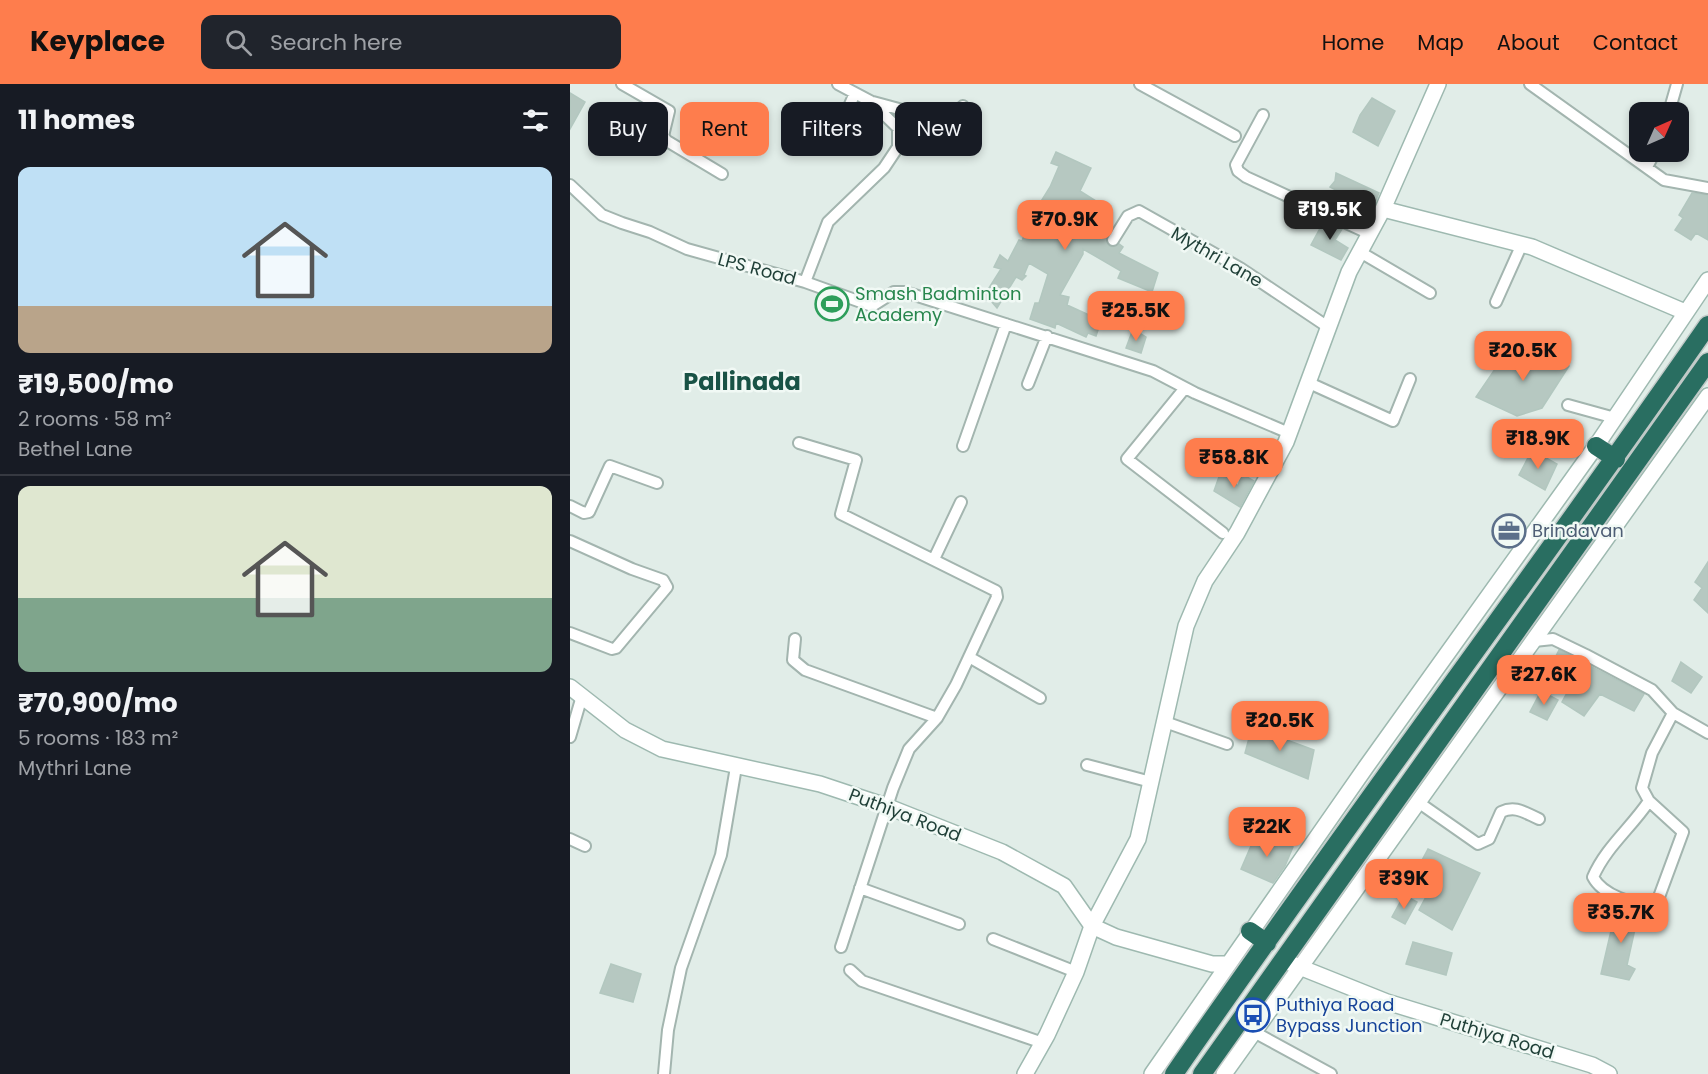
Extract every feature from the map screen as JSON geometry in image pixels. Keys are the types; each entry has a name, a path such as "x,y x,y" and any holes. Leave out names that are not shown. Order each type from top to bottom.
{"highway":[{"path":"1174,1074 1616,459 1708,325"},
{"path":"1202,1074 1292,964 1550,587 1708,362"},
{"path":"1596,446 1616,459"},
{"path":"1532,573 1550,587"},
{"path":"1250,931 1267,943"}],"street":[{"path":"622,84 669,111 663,136 667,141 722,174"},
{"path":"838,84 870,101 895,108"},
{"path":"1140,84 1235,136"},
{"path":"1025,1074 1043,1043 1076,972 1092,926 1138,839 1190,617 1205,581 1237,533 1289,433 1349,272 1383,209 1438,84"},
{"path":"1672,102 1677,84"},
{"path":"1537,86 1664,180 1708,188"},
{"path":"851,102 855,93"},
{"path":"805,282 828,222 884,168 898,147 898,128 870,101"},
{"path":"1263,116 1236,165 1238,171 1254,182 1370,234"},
{"path":"1647,167 1650,162"},
{"name":"LPS Road","path":"570,185 602,215 650,232 687,249 805,282 872,306 894,292 905,292 1153,371 1185,388 1289,433"},
{"path":"1383,209 1521,244 1685,312"},
{"name":"Mythri Lane","path":"1113,240 1128,216 1138,212 1240,268 1328,327"},
{"path":"1496,302 1521,244"},
{"path":"1360,252 1430,292"},
{"path":"1152,1074 1250,931 1596,446 1708,280"},
{"path":"963,446 1006,324"},
{"path":"1028,384 1047,336"},
{"path":"1307,382 1393,421 1410,379"},
{"path":"1185,388 1127,459 1223,533"},
{"path":"1224,1074 1254,1032 1292,964 1419,802 1708,396"},
{"path":"1568,405 1614,418"},
{"path":"799,443 856,460 841,514 996,591 997,597 937,718 909,749 886,806 841,947"},
{"path":"570,506 584,513 589,512 610,466 657,483"},
{"path":"934,559 961,502"},
{"path":"570,541 632,569 663,580 667,587 616,648 612,649 570,633"},
{"path":"795,639 793,660 805,670 937,718"},
{"path":"1534,641 1553,639 1586,655 1652,690 1673,713 1708,733"},
{"path":"969,657 1040,698"},
{"path":"570,738 576,691"},
{"name":"Puthiya Road","path":"576,691 625,730 662,749 820,784 886,806 1002,852 1064,886 1092,926 1116,938 1212,963 1227,964"},
{"path":"1649,801 1639,817 1611,845 1593,878 1597,886 1606,892 1639,904 1653,906 1659,897 1683,832 1649,801 1642,788 1646,769 1673,713"},
{"path":"1164,722 1227,744"},
{"path":"1087,765 1151,782"},
{"path":"664,1074 668,1030 681,968 722,855 736,767"},
{"path":"1419,802 1478,844 1489,839 1501,812 1516,808 1539,819"},
{"path":"570,839 585,846"},
{"path":"860,888 959,924"},
{"path":"993,939 1076,972"},
{"name":"Puthiya Road","path":"1292,964 1387,1002 1592,1065 1609,1074"},
{"path":"850,970 862,981 1043,1043"},
{"path":"1254,1032 1331,1074"}],"building":[{"path":"570,93 585,102 570,129"},
{"path":"1372,98 1395,111 1378,146 1353,132 1360,115"},
{"path":"1056,152 1091,168 1080,191 1104,206 1093,228 1106,238 1109,246 1119,244 1123,247 1119,253 1158,273 1152,292 1118,278 1121,271 1083,249 1083,254 1060,295 1069,297 1067,305 1089,315 1096,308 1104,312 1096,336 1088,333 1086,337 1056,323 1055,328 1030,319 1035,303 1039,303 1048,274 1029,263 1024,275 1026,276 1022,280 1016,277 997,308 991,301 982,299 1001,269 994,267 1000,255 1008,261 1019,240 1022,241 1030,219 1050,187 1059,166 1051,163"},
{"path":"1336,173 1379,193 1371,212 1349,201 1351,198 1330,187 1335,181"},
{"path":"1692,193 1708,195 1708,240 1696,233 1691,240 1675,230 1683,218 1679,215"},
{"path":"1324,221 1342,229 1335,240 1348,248 1341,260 1311,245"},
{"path":"1133,329 1146,337 1141,353 1126,348"},
{"path":"1534,349 1569,366 1542,408 1517,416 1476,397 1506,353"},
{"path":"1532,450 1557,464 1545,490 1519,475"},
{"path":"1221,471 1238,486 1242,474 1254,481 1240,507 1214,491"},
{"path":"1708,562 1708,613 1694,600 1702,588 1695,582"},
{"path":"1559,650 1644,694 1634,711 1600,694 1584,716 1562,702 1574,680 1550,668"},
{"path":"1681,662 1702,677 1691,693 1672,681"},
{"path":"1541,691 1558,700 1547,720 1530,712"},
{"path":"1252,727 1314,750 1308,779 1245,753"},
{"path":"1257,832 1293,847 1285,866 1273,883 1241,869"},
{"path":"1428,849 1480,873 1452,930 1419,910 1437,876 1419,866"},
{"path":"1404,895 1417,902 1405,924 1392,917"},
{"path":"1617,905 1639,911 1627,965 1635,969 1629,980 1601,974"},
{"path":"1413,942 1452,953 1446,975 1406,964"},
{"path":"611,964 641,974 633,1002 600,993"}],"place":[{"name":"Smash Badminton Academy","path":"832,304"},
{"name":"Brindavan","path":"1509,531"},
{"name":"Puthiya Road Bypass Junction","path":"1253,1015"}],"district":[{"name":"Pallinada","path":"742,382"}]}
